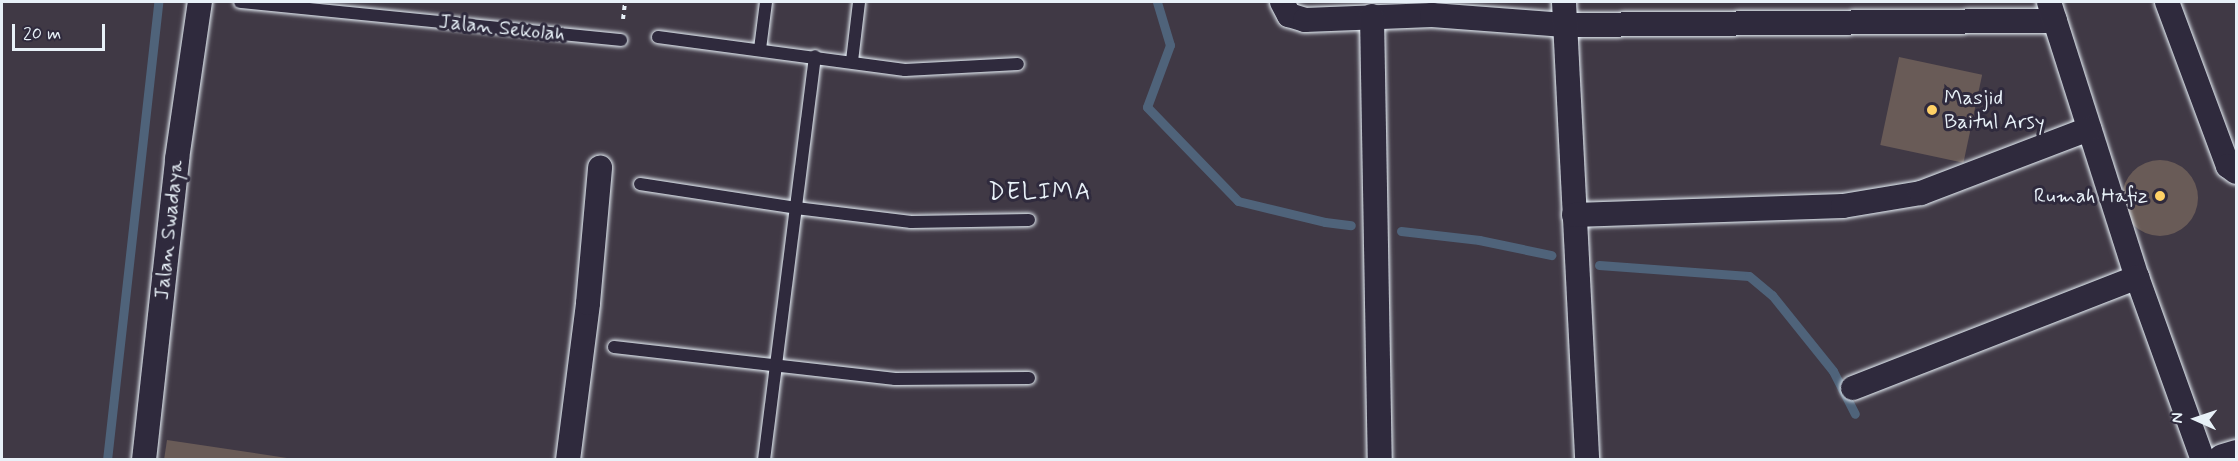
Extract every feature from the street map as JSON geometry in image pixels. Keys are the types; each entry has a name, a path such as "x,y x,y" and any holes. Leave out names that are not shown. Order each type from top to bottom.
{"main road":[{"path":"2223,459 2236,456"}],"street":[{"name":"Jalan Swadaya","path":"144,459 177,159 200,2"},
{"path":"1282,2 1289,15 1305,20 1372,16 1432,8 1564,13 2052,11 2137,277 2203,459"},
{"path":"2167,2 2228,166 2236,172"},
{"path":"1564,13 1587,459"},
{"path":"1372,16 1380,459"},
{"path":"1574,214 1843,206 1876,201 1921,193 2089,129"},
{"path":"568,459 588,303 600,168"},
{"path":"1853,388 2137,277"}],"lane":[{"name":"Jalan Sekolah","path":"240,2 621,40"},
{"path":"760,49 766,2"},
{"path":"852,61 859,2"},
{"path":"658,37 815,56 905,70 1018,64"},
{"path":"764,459 815,56"},
{"path":"640,184 796,208 911,222 1029,220"},
{"path":"614,347 895,379 1029,378"}],"building":[{"name":"Masjid Baitul Arsy","path":"1899,57 1982,75 1963,163 1880,145"},
{"name":"Rumah Hafiz","path":"2153,160 2167,160 2181,166 2192,177 2198,191 2195,213 2187,225 2167,236 2153,236 2139,230 2128,219 2122,205 2122,191 2128,177 2139,166"},
{"path":"167,440 287,458 287,460 164,460"}],"waterway":[{"path":"107,460 158,2"},
{"path":"1157,2 1170,45 1147,107 1238,201 1325,222 1351,225"},
{"path":"1401,231 1479,240 1551,255"},
{"path":"1599,265 1749,276 1772,295 1833,371 1855,414"}],"place":[{"name":"Masjid Baitul Arsy","path":"1932,110"},
{"name":"Rumah Hafiz","path":"2160,196"}],"district":[{"name":"DELIMA","path":"1040,193"}]}
